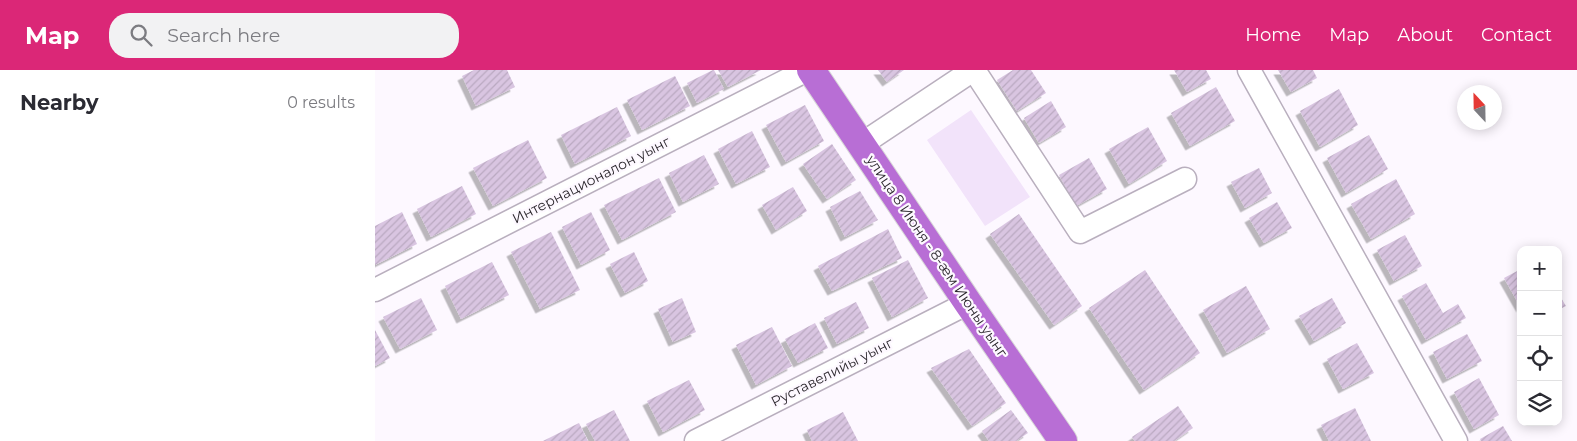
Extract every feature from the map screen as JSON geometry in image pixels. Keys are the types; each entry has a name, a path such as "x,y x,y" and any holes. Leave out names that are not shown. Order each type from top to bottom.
{"highway":[{"name":"улица 8 Июня - 8-ӕм Июны уынг","path":"811,70 967,303 1063,441"}],"street":[{"name":"Интернационалон уынг","path":"375,290 807,70"},
{"path":"862,144 973,70 1080,232 1185,179"},
{"path":"1249,70 1456,441"},
{"name":"Руставелийы уынг","path":"696,441 967,303"}],"shaded area":[{"path":"971,110 1030,197 985,226 927,140"}],"building":[{"path":"474,70 507,70 515,87 476,106 462,76"},
{"path":"713,70 724,89 697,103 687,83"},
{"path":"718,70 761,70 728,87"},
{"path":"878,70 904,70 887,82"},
{"path":"1013,70 1031,70 1046,93 1017,111 997,80"},
{"path":"1174,70 1206,70 1211,79 1187,92"},
{"path":"1278,70 1313,70 1317,78 1291,92"},
{"path":"675,76 690,106 642,130 627,100"},
{"path":"1216,87 1235,121 1190,146 1171,113"},
{"path":"1339,89 1358,125 1320,147 1300,111"},
{"path":"1051,101 1066,127 1039,143 1024,118"},
{"path":"805,105 824,141 786,162 766,125"},
{"path":"617,107 631,136 575,164 561,135"},
{"path":"1148,127 1167,161 1129,184 1109,149"},
{"path":"752,131 770,167 736,184 718,149"},
{"path":"1369,135 1388,169 1346,193 1327,158"},
{"path":"528,140 547,178 493,206 473,168"},
{"path":"832,144 856,180 827,199 803,164"},
{"path":"704,155 719,184 683,202 669,173"},
{"path":"1089,158 1107,189 1076,206 1059,175"},
{"path":"1259,168 1272,193 1245,208 1231,182"},
{"path":"659,178 676,212 622,240 604,205"},
{"path":"1396,179 1415,214 1371,239 1351,204"},
{"path":"462,186 476,214 431,237 417,209"},
{"path":"793,187 807,211 776,230 762,205"},
{"path":"860,191 878,220 845,237 830,207"},
{"path":"1277,202 1292,228 1264,243 1249,218"},
{"path":"402,212 417,244 375,265 375,226"},
{"path":"591,212 610,250 581,265 562,227"},
{"path":"1019,214 1082,306 1054,325 990,234"},
{"path":"888,229 902,258 832,291 818,266"},
{"path":"551,232 580,290 540,309 511,252"},
{"path":"1405,235 1422,266 1394,281 1377,250"},
{"path":"634,252 648,281 625,293 610,264"},
{"path":"908,260 928,298 892,317 872,278"},
{"path":"492,262 509,295 461,319 445,286"},
{"path":"1145,270 1200,353 1144,390 1089,308"},
{"path":"1517,271 1517,301 1504,278"},
{"path":"1426,283 1443,313 1458,304 1466,318 1426,340 1402,296"},
{"path":"1246,286 1270,329 1227,353 1203,310"},
{"path":"421,298 437,330 400,349 383,317"},
{"path":"682,298 696,332 673,342 658,309"},
{"path":"1332,298 1346,323 1314,341 1299,316"},
{"path":"1562,300 1566,306 1562,308"},
{"path":"856,302 869,328 837,344 824,318"},
{"path":"815,323 828,348 798,363 785,339"},
{"path":"772,327 792,366 756,385 736,345"},
{"path":"375,330 390,358 375,366"},
{"path":"1467,334 1482,361 1447,379 1433,352"},
{"path":"1357,343 1374,373 1343,389 1327,359"},
{"path":"969,349 1006,403 972,426 931,368"},
{"path":"1479,378 1499,415 1474,429 1454,392"},
{"path":"689,380 705,410 663,432 647,401"},
{"path":"1178,406 1193,428 1174,441 1135,441 1132,437"},
{"path":"1355,408 1371,441 1329,441 1321,425"},
{"path":"614,410 630,441 595,441 586,424"},
{"path":"1011,410 1028,433 1016,441 989,441 982,431"},
{"path":"843,412 858,441 812,441 807,430"},
{"path":"579,423 588,441 543,441"},
{"path":"1503,426 1512,441 1481,441 1480,439"}]}
